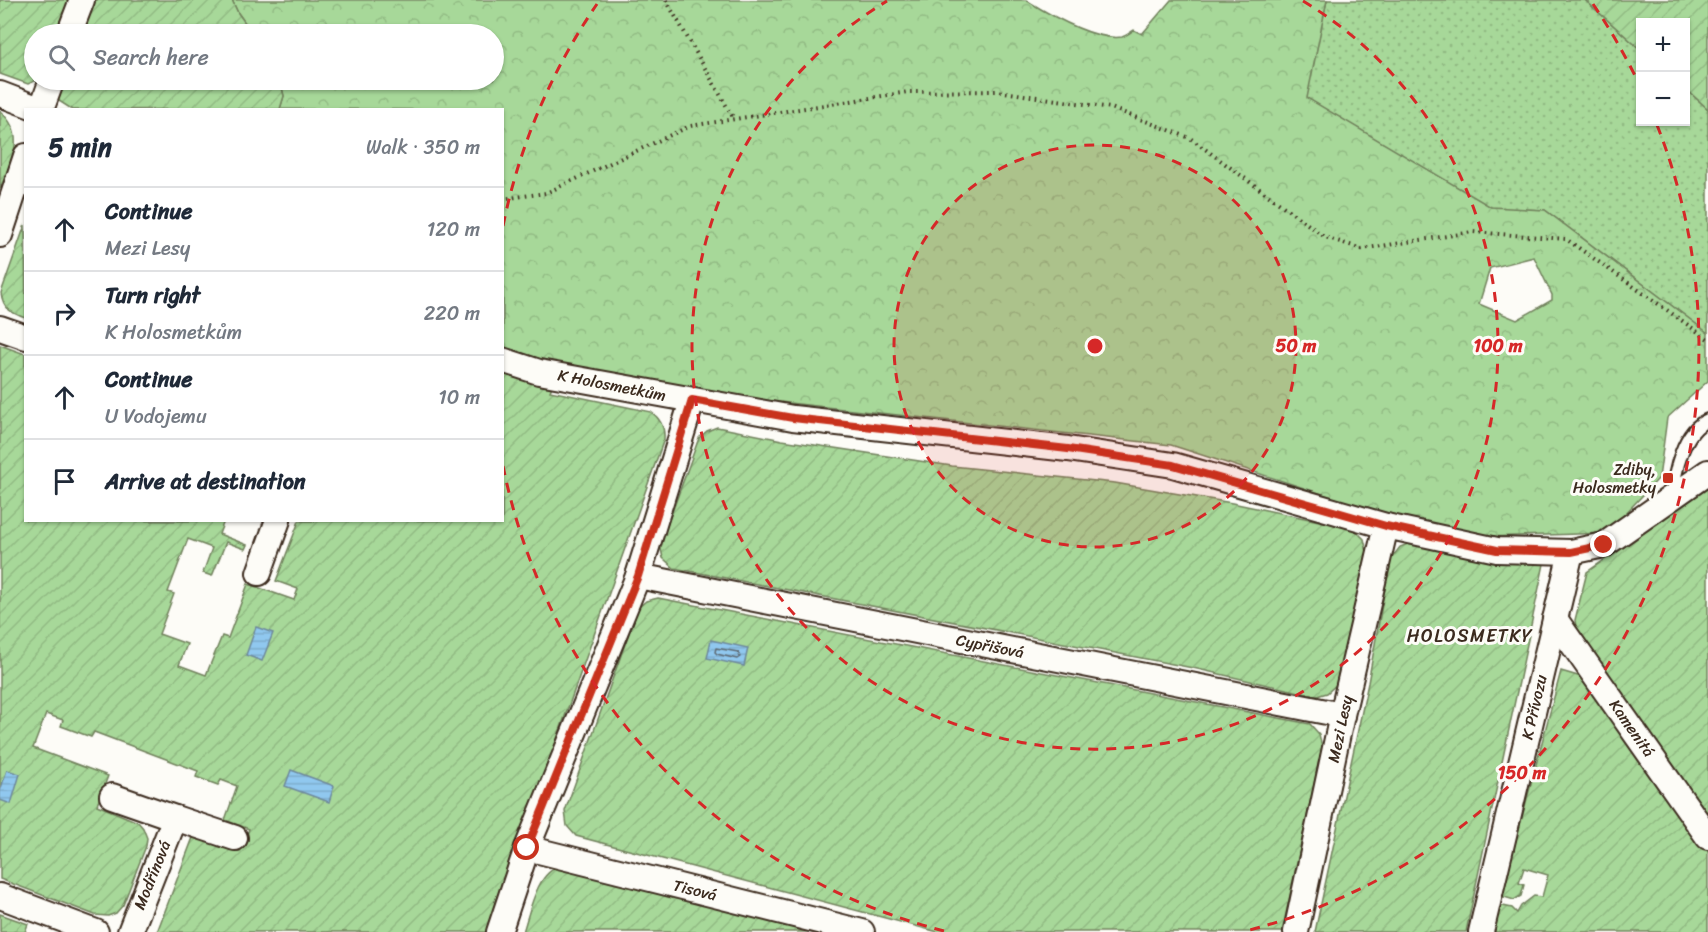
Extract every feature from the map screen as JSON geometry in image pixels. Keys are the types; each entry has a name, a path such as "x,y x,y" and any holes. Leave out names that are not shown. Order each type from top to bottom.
{"street":[{"path":"73,24 82,0"},
{"path":"41,108 48,90"},
{"path":"0,94 38,108"},
{"path":"0,235 24,162"},
{"path":"0,328 24,336"},
{"name":"K Holosmetkům","path":"504,361 539,372 793,418 1068,449 1173,465 1386,526 1497,550 1571,552 1604,545 1708,472"},
{"path":"500,932 527,848 638,576 692,400"},
{"path":"259,573 277,522"},
{"name":"Mezi Lesy","path":"1296,932 1342,716 1386,526"},
{"name":"K Přívozu","path":"1481,932 1571,552"},
{"name":"Cypřišová","path":"638,576 1342,716"},
{"name":"Kamenitá","path":"1555,619 1708,837"},
{"path":"112,796 235,838"},
{"name":"Modřínová","path":"130,932 175,818"},
{"name":"Tisová","path":"527,848 862,932"},
{"path":"0,896 96,932"}],"lane":[{"path":"1673,496 1674,478 1688,438 1708,420"}],"path":[{"path":"666,0 734,119"},
{"path":"504,199 546,193 690,126 908,92 997,91 1111,108 1190,138 1325,237 1362,249 1473,232 1566,238 1708,339"}],"green space":[{"path":"0,0 69,0 59,24 24,24 24,83 0,74"},
{"path":"88,0 232,0 246,24 78,24"},
{"path":"232,0 1026,0 1072,26 1099,35 1122,37 1134,30 1142,34 1171,0 1327,0 1307,98 1491,207 1545,210 1708,333 1708,381 1667,418 1659,478 1607,533 1484,537 1409,522 1171,445 753,399 572,369 504,347 504,108 280,108 284,96 282,90 504,90 504,24 246,24","holes":["1534,257 1552,295 1552,300 1517,320 1479,304 1490,268"]},
{"path":"1327,0 1585,0 1636,45 1636,126 1690,126 1690,93 1708,109 1708,333 1545,210 1491,208 1306,98"},
{"path":"1585,0 1708,0 1708,109 1690,93 1690,18 1636,18 1636,45"},
{"path":"56,90 282,90 284,96 280,108 70,108 56,99"},
{"path":"0,111 13,130 15,148 0,189"},
{"path":"24,228 24,317 9,310 1,293"},
{"path":"0,345 24,354 24,522 224,522 219,534 247,545 245,549 226,542 212,576 203,573 212,548 188,539 168,592 174,594 159,634 187,644 179,665 206,675 222,636 228,638 248,584 294,600 298,589 276,581 299,522 504,522 504,370 553,384 550,391 651,412 662,424 664,439 488,932 157,932 194,835 240,852 249,829 225,820 237,786 221,780 218,785 196,777 198,771 94,732 91,737 61,726 63,720 46,714 33,748 108,776 97,805 138,822 147,838 146,846 123,905 116,913 108,916 95,915 0,879"},
{"path":"717,427 782,440 952,466 1115,483 1232,503 1353,528 1364,539 1367,552 1339,682 1327,693 1317,696 1193,668 674,568 663,558 660,545 699,438 707,431"},
{"path":"1708,488 1708,829 1578,643 1575,620 1587,572"},
{"path":"1410,543 1488,560 1544,564 1466,932 1315,932 1368,683 1390,560 1400,547"},
{"path":"658,598 1310,724 1319,734 1322,747 1282,932 938,932 576,836 567,826 565,811 638,608 646,601"},
{"path":"1561,671 1588,679 1708,850 1708,932 1491,932 1498,905 1512,908 1517,913 1521,906 1534,896 1542,897 1548,875 1524,868 1519,883 1524,885 1521,896 1514,900 1501,896"},
{"path":"561,866 811,932 523,932 540,884 553,869"},
{"path":"0,914 28,924 25,932 0,932"}],"water":[{"path":"256,627 273,633 262,661 246,655"},
{"path":"711,640 748,648 744,666 707,658"},
{"path":"7,770 20,774 11,804 0,800 0,791"},
{"path":"291,770 334,786 329,802 285,786"}],"place":[{"name":"Zdiby, Holosmetky","path":"1668,478"}],"district":[{"name":"HOLOSMETKY","path":"1470,636"}],"route":[{"path":"527,848 638,576 692,400 793,418 1068,449 1173,465 1386,526 1497,550 1571,552 1604,545"}]}
